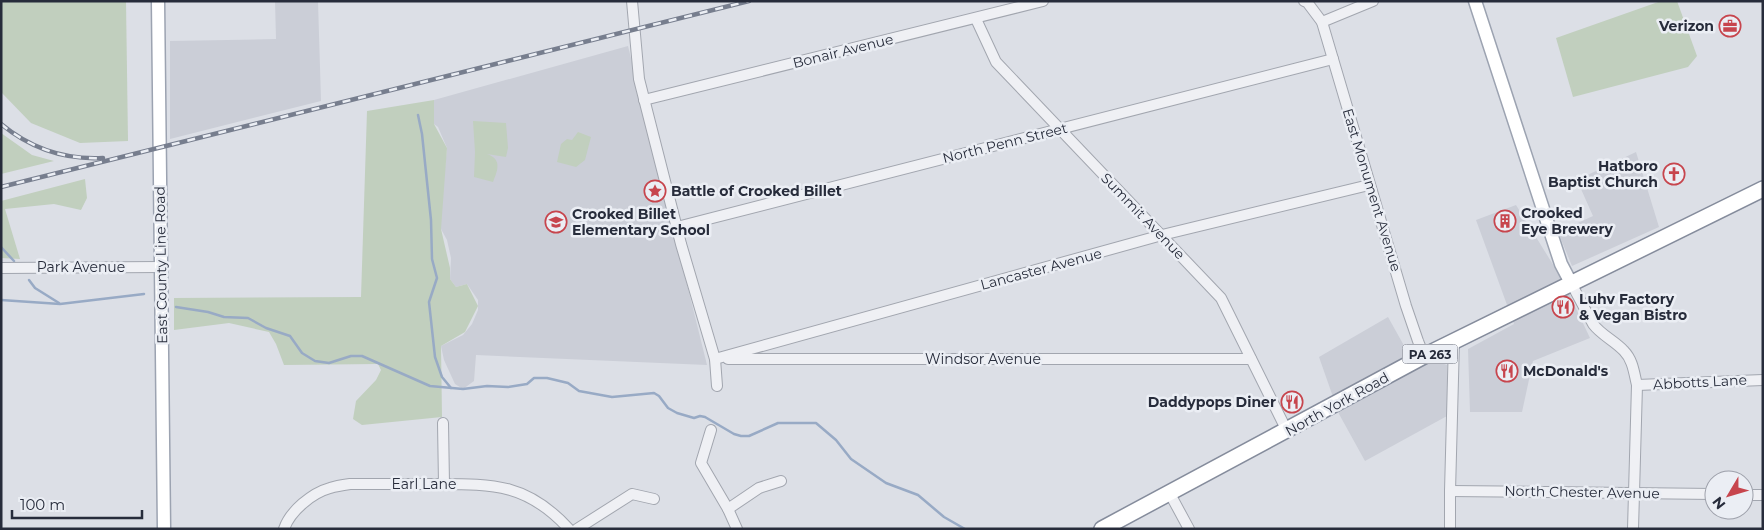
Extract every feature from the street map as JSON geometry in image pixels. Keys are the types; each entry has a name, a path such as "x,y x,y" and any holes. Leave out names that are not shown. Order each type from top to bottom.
{"highway":[{"name":"North York Road","path":"1102,529 1424,356 1763,189"}],"main road":[{"name":"East County Line Road","path":"158,1 164,529"},
{"path":"1475,1 1561,264 1571,283"}],"street":[{"path":"632,1 639,79 677,227 714,359 717,386"},
{"name":"Bonair Avenue","path":"644,100 1043,1"},
{"path":"1304,1 1307,2 1322,22 1373,1"},
{"name":"Summit Avenue","path":"976,18 996,62 1220,298 1287,431"},
{"name":"East Monument Avenue","path":"1322,22 1411,324 1424,356"},
{"name":"North Penn Street","path":"677,227 1334,59"},
{"name":"Lancaster Avenue","path":"714,359 1162,235 1369,185"},
{"name":"Park Avenue","path":"1,268 161,267"},
{"path":"1571,283 1593,324 1627,355 1633,368 1637,385 1633,529"},
{"path":"1450,529 1454,341"},
{"name":"Windsor Avenue","path":"714,359 1251,359"},
{"name":"Abbotts Lane","path":"1637,385 1763,380"},
{"path":"442,423 444,484"},
{"path":"711,430 701,463 738,529"},
{"path":"728,509 759,488 781,481"},
{"name":"Earl Lane","path":"284,529 297,509 312,497 330,488 350,484 493,485 520,493 543,505 569,529"},
{"name":"North Chester Avenue","path":"1450,491 1704,494"},
{"path":"1169,492 1189,529"},
{"path":"577,529 632,494 654,499"}],"shaded area":[{"path":"275,1 318,1 321,101 170,139 170,41 276,39"},
{"name":"Crooked Billet Elementary School","path":"628,46 707,365 476,355 474,381 463,389 455,384 444,360 441,346 463,335 472,324 478,310 478,300 467,284 456,287 450,279 451,258 447,240 441,229 440,215 447,148 438,127 434,124 434,100"},
{"path":"1636,152 1659,227 1572,266 1558,232 1593,216 1577,180"},
{"path":"1516,205 1562,279 1590,338 1533,361 1522,412 1470,412 1468,349 1514,324 1476,220"},
{"path":"1388,317 1407,351 1447,365 1447,416 1365,461 1339,414 1319,357"}],"green space":[{"path":"1,1 126,1 128,141 80,143 31,123 1,92"},
{"path":"1661,1 1677,1 1697,56 1688,67 1573,97 1556,38"},
{"path":"434,100 434,124 447,148 441,229 450,268 450,279 456,287 467,284 478,306 465,332 441,346 442,417 362,425 353,419 356,401 376,380 381,370 378,364 284,365 269,332 229,323 174,330 174,298 361,297 367,111"},
{"path":"473,121 506,123 508,148 506,157 487,154 495,159 498,165 493,182 474,177"},
{"path":"578,132 591,137 585,160 576,167 557,162 561,144 567,139 572,140"},
{"path":"1,133 32,155 54,161 1,174"},
{"path":"85,179 87,198 81,210 54,204 5,209 20,259 1,258 1,201"}],"waterway":[{"path":"418,115 422,134 431,220 432,259 437,278 429,302 435,357 442,377 451,388"},
{"path":"1,247 14,261"},
{"path":"29,280 35,288 59,303"},
{"path":"1,300 60,304 144,294"},
{"path":"176,307 208,312 224,317 248,318 266,328 290,336 302,353 315,361 329,363 351,356 362,356 430,386 463,389 487,386 508,387 527,384 534,378 547,378 568,383 579,391 612,397 654,393 659,396 668,408 677,413 694,418 705,417 741,436 749,436 778,423 816,423 836,440 851,459 886,483 918,495 944,517 965,529"}],"railway":[{"path":"1,187 749,1"},
{"path":"1,124 24,140 49,151 75,157 103,158"}],"place":[{"name":"Verizon","path":"1730,26"},
{"name":"Hatboro Baptist Church","path":"1674,174"},
{"name":"Battle of Crooked Billet","path":"655,191"},
{"name":"Crooked Eye Brewery","path":"1505,221"},
{"name":"Crooked Billet Elementary School","path":"556,222"},
{"name":"Luhv Factory & Vegan Bistro","path":"1563,307"},
{"name":"McDonald's","path":"1507,371"},
{"name":"Daddypops Diner","path":"1292,402"}]}
